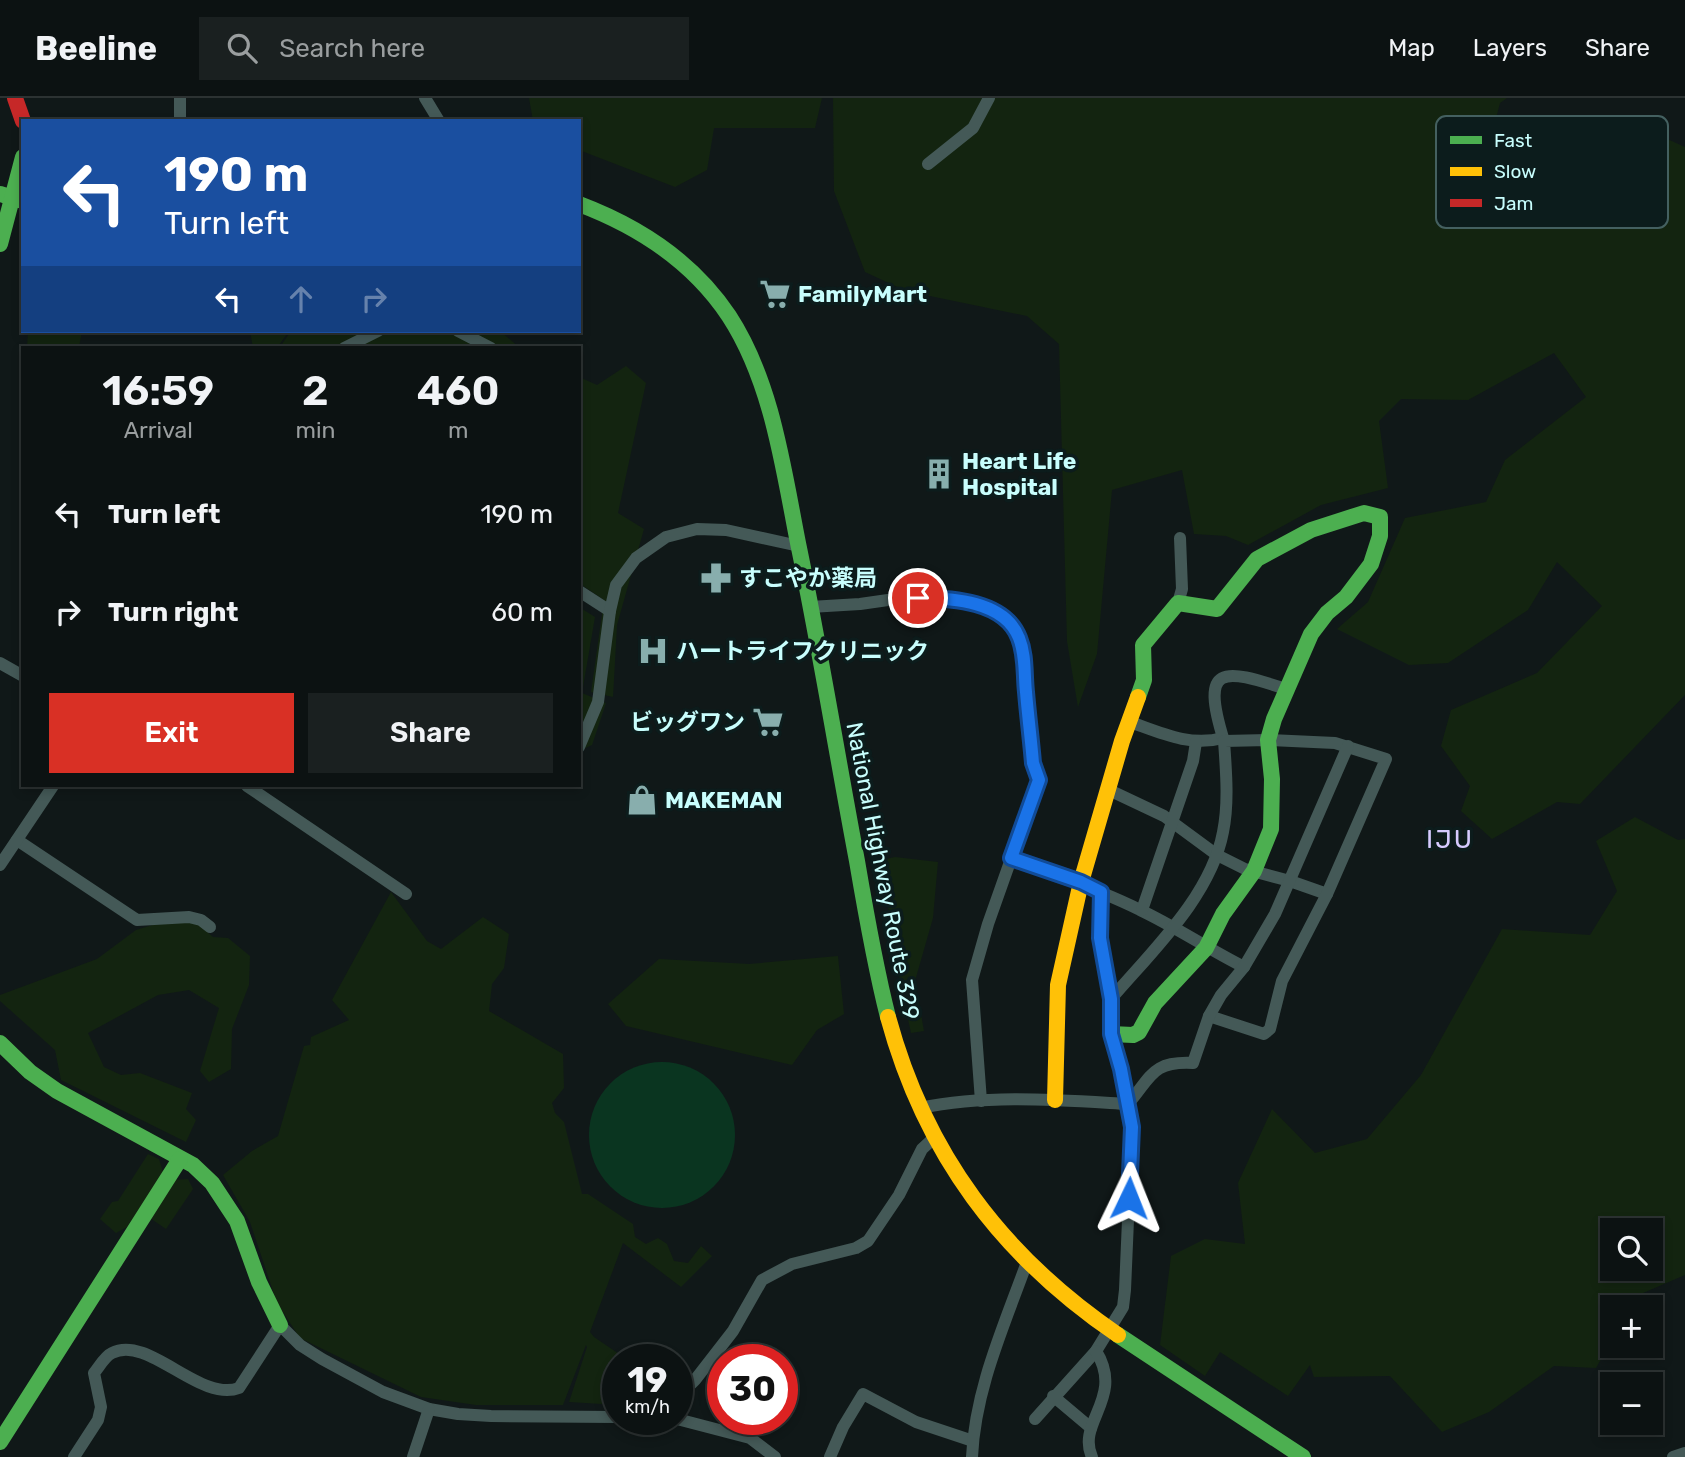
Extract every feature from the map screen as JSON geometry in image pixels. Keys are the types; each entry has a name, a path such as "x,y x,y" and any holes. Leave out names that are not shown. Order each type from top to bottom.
{"main road":[{"path":"15,98 22,119"},
{"path":"0,244 21,164"},
{"name":"National Highway Route 329","path":"581,205 618,219 669,251 717,299 731,319 755,369 764,396 799,546 846,807 890,1028 920,1108 935,1137 997,1228 1027,1262 1068,1299 1287,1452 1303,1457"},
{"path":"1055,1100 1058,985 1081,882 1122,741 1144,680 1143,645 1178,603 1217,609 1257,559 1311,530 1364,513 1380,517 1380,536 1371,564 1346,597 1327,613 1311,634 1286,689 1268,740 1272,779 1270,830 1254,871 1223,914 1206,948 1156,1003 1139,1032 1133,1035 1111,1034"},
{"path":"0,1043 30,1072 57,1091 180,1158 205,1175 229,1204 242,1230 267,1303 280,1325"},
{"path":"0,1442 180,1158"}],"street":[{"path":"180,98 180,119"},
{"path":"425,98 438,119"},
{"path":"928,164 973,128 989,98"},
{"path":"348,346 374,333"},
{"path":"462,333 487,346"},
{"path":"581,742 597,702 616,585 636,558 666,537 697,529 726,530 799,546"},
{"path":"1178,603 1182,589 1180,538"},
{"path":"581,592 610,611"},
{"path":"810,607 895,599 942,598 976,604 1002,617 1018,636 1023,654 1033,763 1039,780 972,980 981,1101"},
{"path":"0,663 21,675"},
{"path":"1111,999 1172,928 1207,880 1217,855 1226,811 1224,739 1214,694 1216,683 1227,676 1243,676 1286,689"},
{"path":"1130,722 1177,739 1196,742 1224,739 1335,743 1386,759 1326,894 1282,981 1270,1029 1265,1034 1209,1016"},
{"path":"1142,910 1193,761 1196,742"},
{"path":"1128,1104 1163,1065 1175,1062 1193,1063 1209,1016 1220,995 1244,967 1275,914 1348,746"},
{"path":"0,865 52,787"},
{"path":"248,787 406,894"},
{"path":"1109,790 1171,821 1217,855 1245,869 1326,894"},
{"path":"17,840 137,920 189,917 201,920 210,928"},
{"path":"1011,858 1081,882 1142,910 1244,967"},
{"path":"1035,1419 1096,1351 1123,1307 1132,1127 1111,1034 1111,999 1100,938 1101,892"},
{"path":"920,1108 981,1101 1055,1100 1128,1104"},
{"path":"693,1382 733,1331 762,1280 792,1264 856,1248 869,1241 899,1195 922,1149 935,1137"},
{"path":"972,1457 979,1401 1027,1262"},
{"path":"74,1457 98,1420 101,1407 94,1373 110,1353 119,1350 137,1351 150,1355 194,1380 219,1389 232,1390 239,1388 280,1325 300,1345 322,1359 383,1392 429,1409 491,1416 602,1417"},
{"path":"1092,1457 1089,1447 1091,1428 1106,1387 1102,1361 1096,1351"},
{"path":"830,1457 843,1427 863,1394 916,1422 973,1441"},
{"path":"1054,1396 1091,1428"},
{"path":"413,1457 429,1409"},
{"path":"693,1423 750,1438 775,1457"},
{"path":"1673,1457 1685,1454"}],"shaded area":[{"path":"529,98 822,98 815,128 714,128 707,170 675,187 581,151 581,119 533,119"},
{"path":"833,98 1507,98 1500,103 1497,116 1436,116 1436,228 1668,228 1668,139 1685,147 1685,695 1580,804 1557,802 1492,839 1461,811 1470,786 1441,746 1451,710 1537,673 1602,606 1557,562 1528,610 1448,663 1409,665 1337,629 1368,602 1405,518 1486,502 1505,460 1586,397 1554,353 1468,400 1401,399 1379,421 1388,488 1321,505 1248,545 1226,536 1194,534 1182,470 1112,490 1097,654 1078,707 1067,641 1059,344 1027,316 906,291 865,272 834,191"},
{"path":"28,333 82,333 79,346 27,346"},
{"path":"250,333 288,333 278,346 253,346"},
{"path":"290,333 502,333 518,346 281,346"},
{"path":"626,366 646,383 618,513 644,529 617,625 613,697 591,692 604,600 581,584 581,378 597,385"},
{"path":"581,608 595,617 582,693 606,703 592,745 581,750"},
{"path":"1635,817 1678,840 1685,839 1685,1275 1638,1295 1600,1295 1602,1358 1596,1368 1554,1366 1489,1412 1442,1432 1390,1376 1314,1377 1310,1365 1288,1396 1220,1352 1205,1376 1160,1345 1171,1256 1205,1239 1245,1244 1238,1183 1272,1109 1315,1153 1367,1139 1421,1075 1502,929 1590,935 1617,891 1596,841"},
{"path":"895,857 938,862 933,918 915,981 924,1031 911,1033 898,973 881,860"},
{"path":"391,892 427,941 441,949 483,917 509,934 504,968 492,984 489,1011 563,1054 564,1088 552,1103 555,1113 564,1122 582,1194 588,1194 633,1224 635,1237 646,1244 658,1238 667,1244 674,1261 688,1263 701,1246 712,1256 681,1287 623,1243 590,1332 604,1344 602,1344 602,1404 569,1402 586,1345 563,1405 476,1405 421,1397 300,1338 277,1303 250,1222 223,1175 252,1151 278,1136 304,1046 310,1045 311,1037 349,1020 332,1000"},
{"path":"159,923 197,923 213,937 228,938 250,956 249,985 232,1029 231,1069 209,1082 200,1071 219,1008 189,990 158,995 88,1033 104,1067 121,1075 140,1073 192,1093 186,1109 196,1120 186,1142 61,1080 55,1050 0,1001 0,995 97,959 136,930"},
{"path":"838,956 844,1014 817,1030 792,1065 626,1026 608,1004 659,959 749,964"},
{"path":"662,1062 690,1068 713,1084 729,1107 735,1135 729,1163 713,1186 690,1202 662,1208 634,1202 611,1186 595,1163 589,1135 595,1107 611,1084 634,1068"},
{"path":"148,1154 159,1159 164,1175 127,1227 116,1233 100,1219 112,1202 118,1201"},
{"path":"188,1179 193,1189 166,1229 150,1218 172,1180"}],"traffic: fast":[{"path":"0,244 21,165"},
{"path":"0,194 21,200"},
{"path":"581,205 644,235 682,263 715,297 729,316 756,369 781,455 871,940 888,1017"},
{"path":"1111,1034 1133,1035 1139,1032 1155,1003 1206,948 1223,914 1254,871 1271,829 1272,779 1268,740 1274,719 1311,634 1327,613 1346,597 1371,564 1380,536 1380,517 1364,513 1311,530 1257,559 1217,609 1178,603 1143,645 1144,680 1138,697"},
{"path":"0,1043 30,1072 57,1091 193,1165 212,1183 237,1221 259,1282 280,1325"},
{"path":"0,1442 180,1159"},
{"path":"1118,1335 1303,1457"}],"traffic: slow":[{"path":"1055,1100 1058,985 1081,882 1122,741 1138,697"},
{"path":"888,1017 923,1113 946,1157 973,1198 1004,1236 1038,1271 1118,1335"}],"traffic: jam":[{"path":"15,98 22,119"}],"place":[{"name":"FamilyMart","path":"775,294"},
{"name":"Heart Life Hospital","path":"939,474"},
{"name":"すこやか薬局","path":"716,578"},
{"name":"ハートライフクリニック","path":"653,651"},
{"name":"ビッグワン","path":"768,722"},
{"name":"MAKEMAN","path":"642,800"}],"district":[{"name":"IJU","path":"1450,839"}],"route":[{"path":"918,598 942,598 976,604 1002,617 1018,636 1023,654 1033,763 1039,780 1011,858 1081,882 1101,892 1100,938 1111,999 1111,1034 1132,1127 1129,1198"}]}
